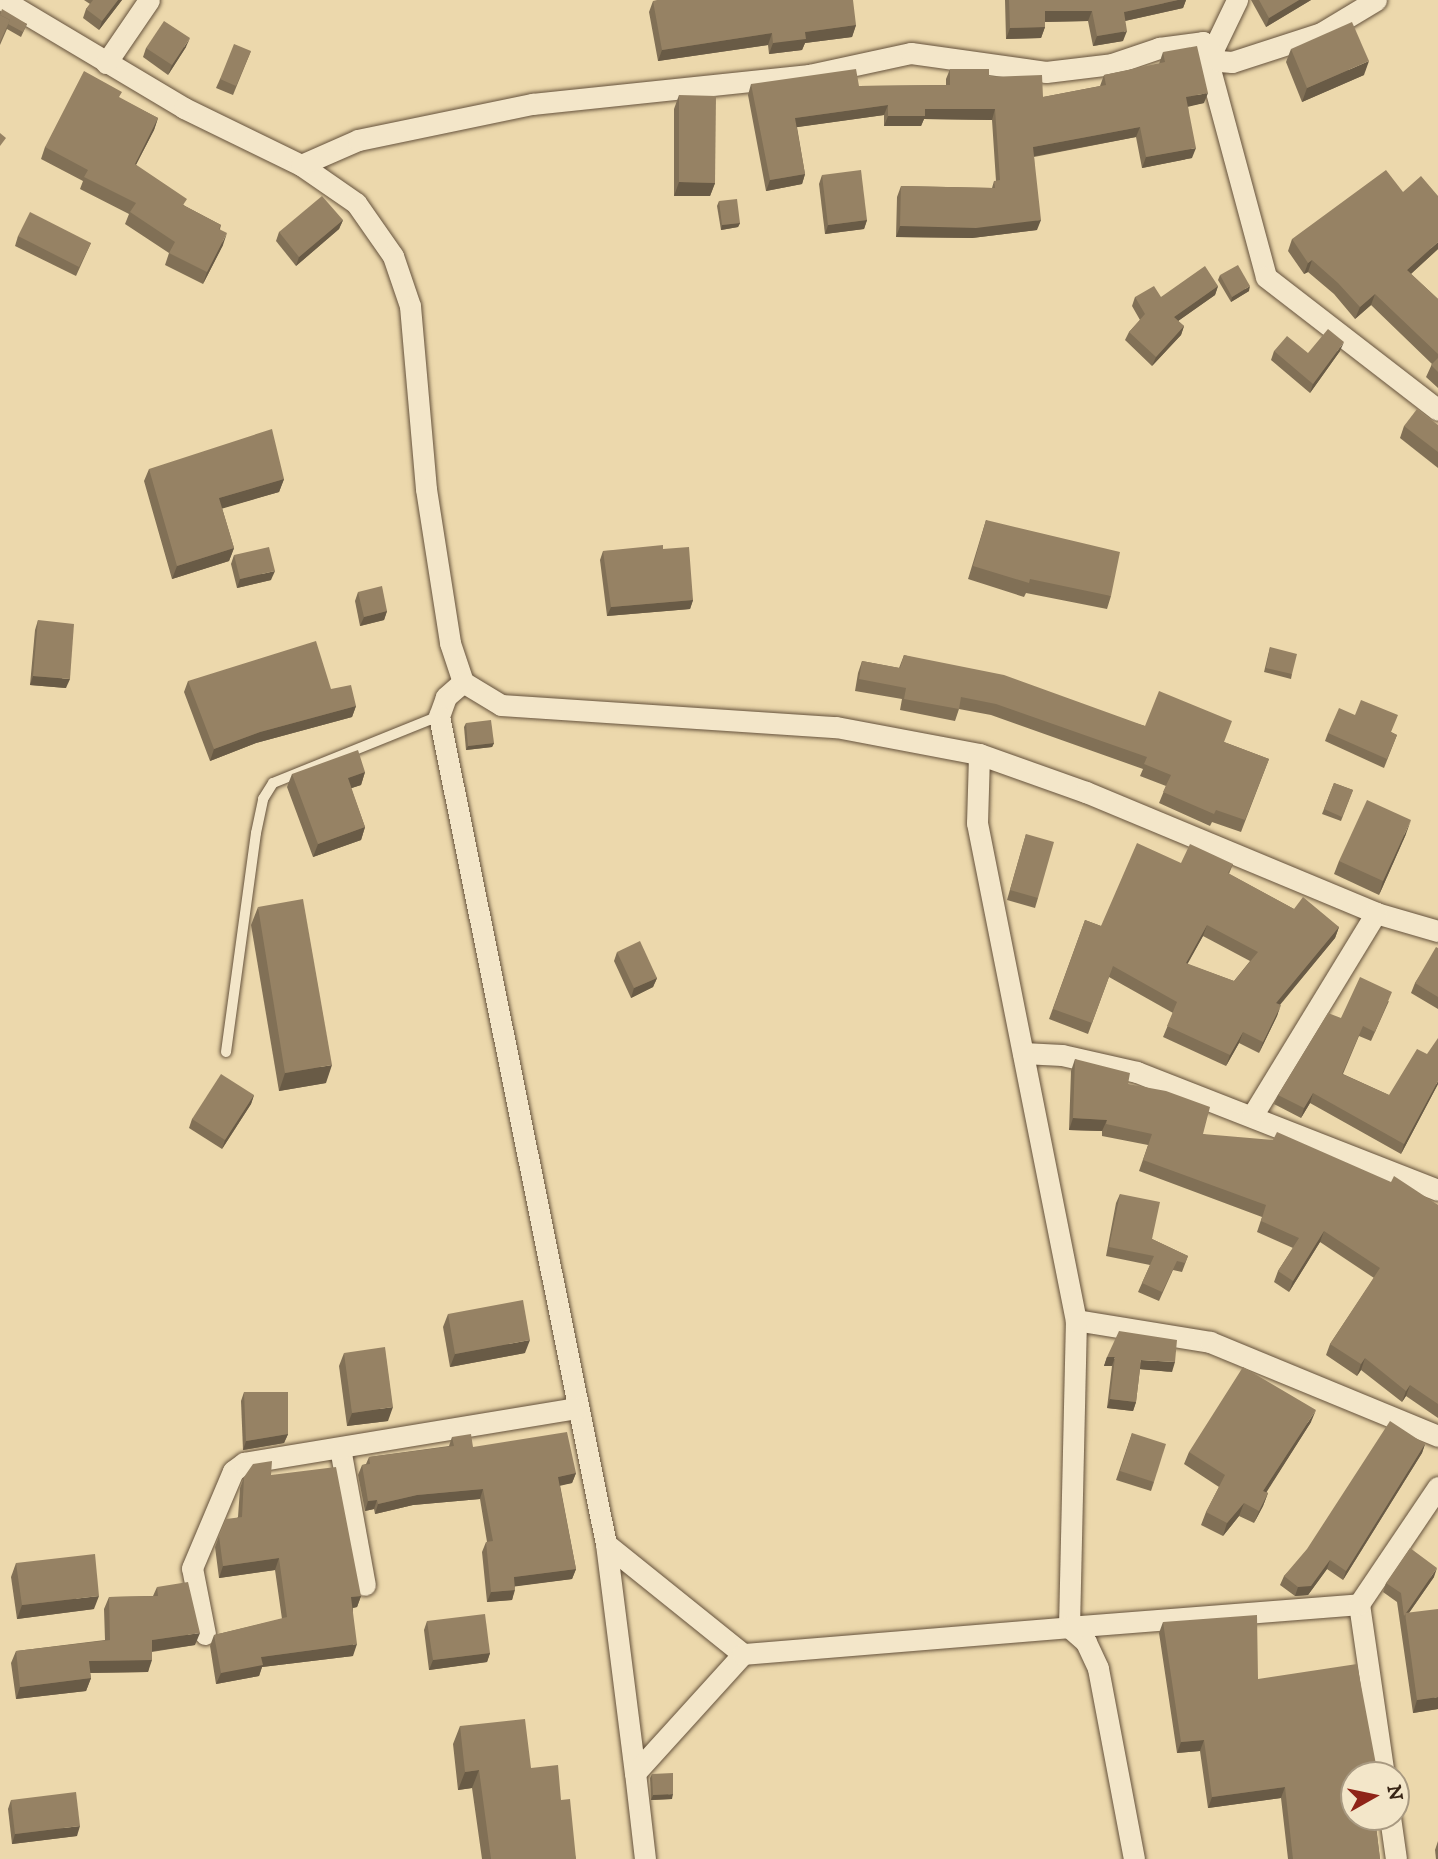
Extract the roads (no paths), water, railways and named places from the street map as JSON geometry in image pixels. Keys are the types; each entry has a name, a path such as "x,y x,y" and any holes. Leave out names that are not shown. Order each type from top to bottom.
{"street":[{"path":"4,0 184,108 301,165 356,203 393,256 410,306 426,489 450,643 463,682 501,705 836,727 979,754 1086,792 1376,913 1438,932"},
{"path":"106,63 149,0"},
{"path":"1237,0 1207,47 1266,277 1438,411"},
{"path":"1207,47 1219,61 1232,62 1321,33 1376,0"},
{"path":"301,165 358,140 532,104 796,76 911,53 1046,72 1087,68 1207,47"},
{"path":"463,682 446,698 439,716 606,1544 645,1859"},
{"path":"979,754 977,823 1076,1320 1069,1627 1086,1642 1098,1668 1134,1859"},
{"path":"1252,1116 1376,913"},
{"path":"1023,1054 1062,1055 1138,1072 1438,1190"},
{"path":"1076,1320 1210,1342 1438,1436"},
{"path":"205,1634 192,1568 233,1471 244,1463 578,1408"},
{"path":"340,1448 365,1585"},
{"path":"1382,1761 1359,1604 1438,1487"},
{"path":"606,1544 743,1654"},
{"path":"635,1773 743,1654 1359,1604"},
{"path":"1392,1831 1396,1859"}],"lane":[{"path":"226,1052 262,799 273,783 439,716"}]}
